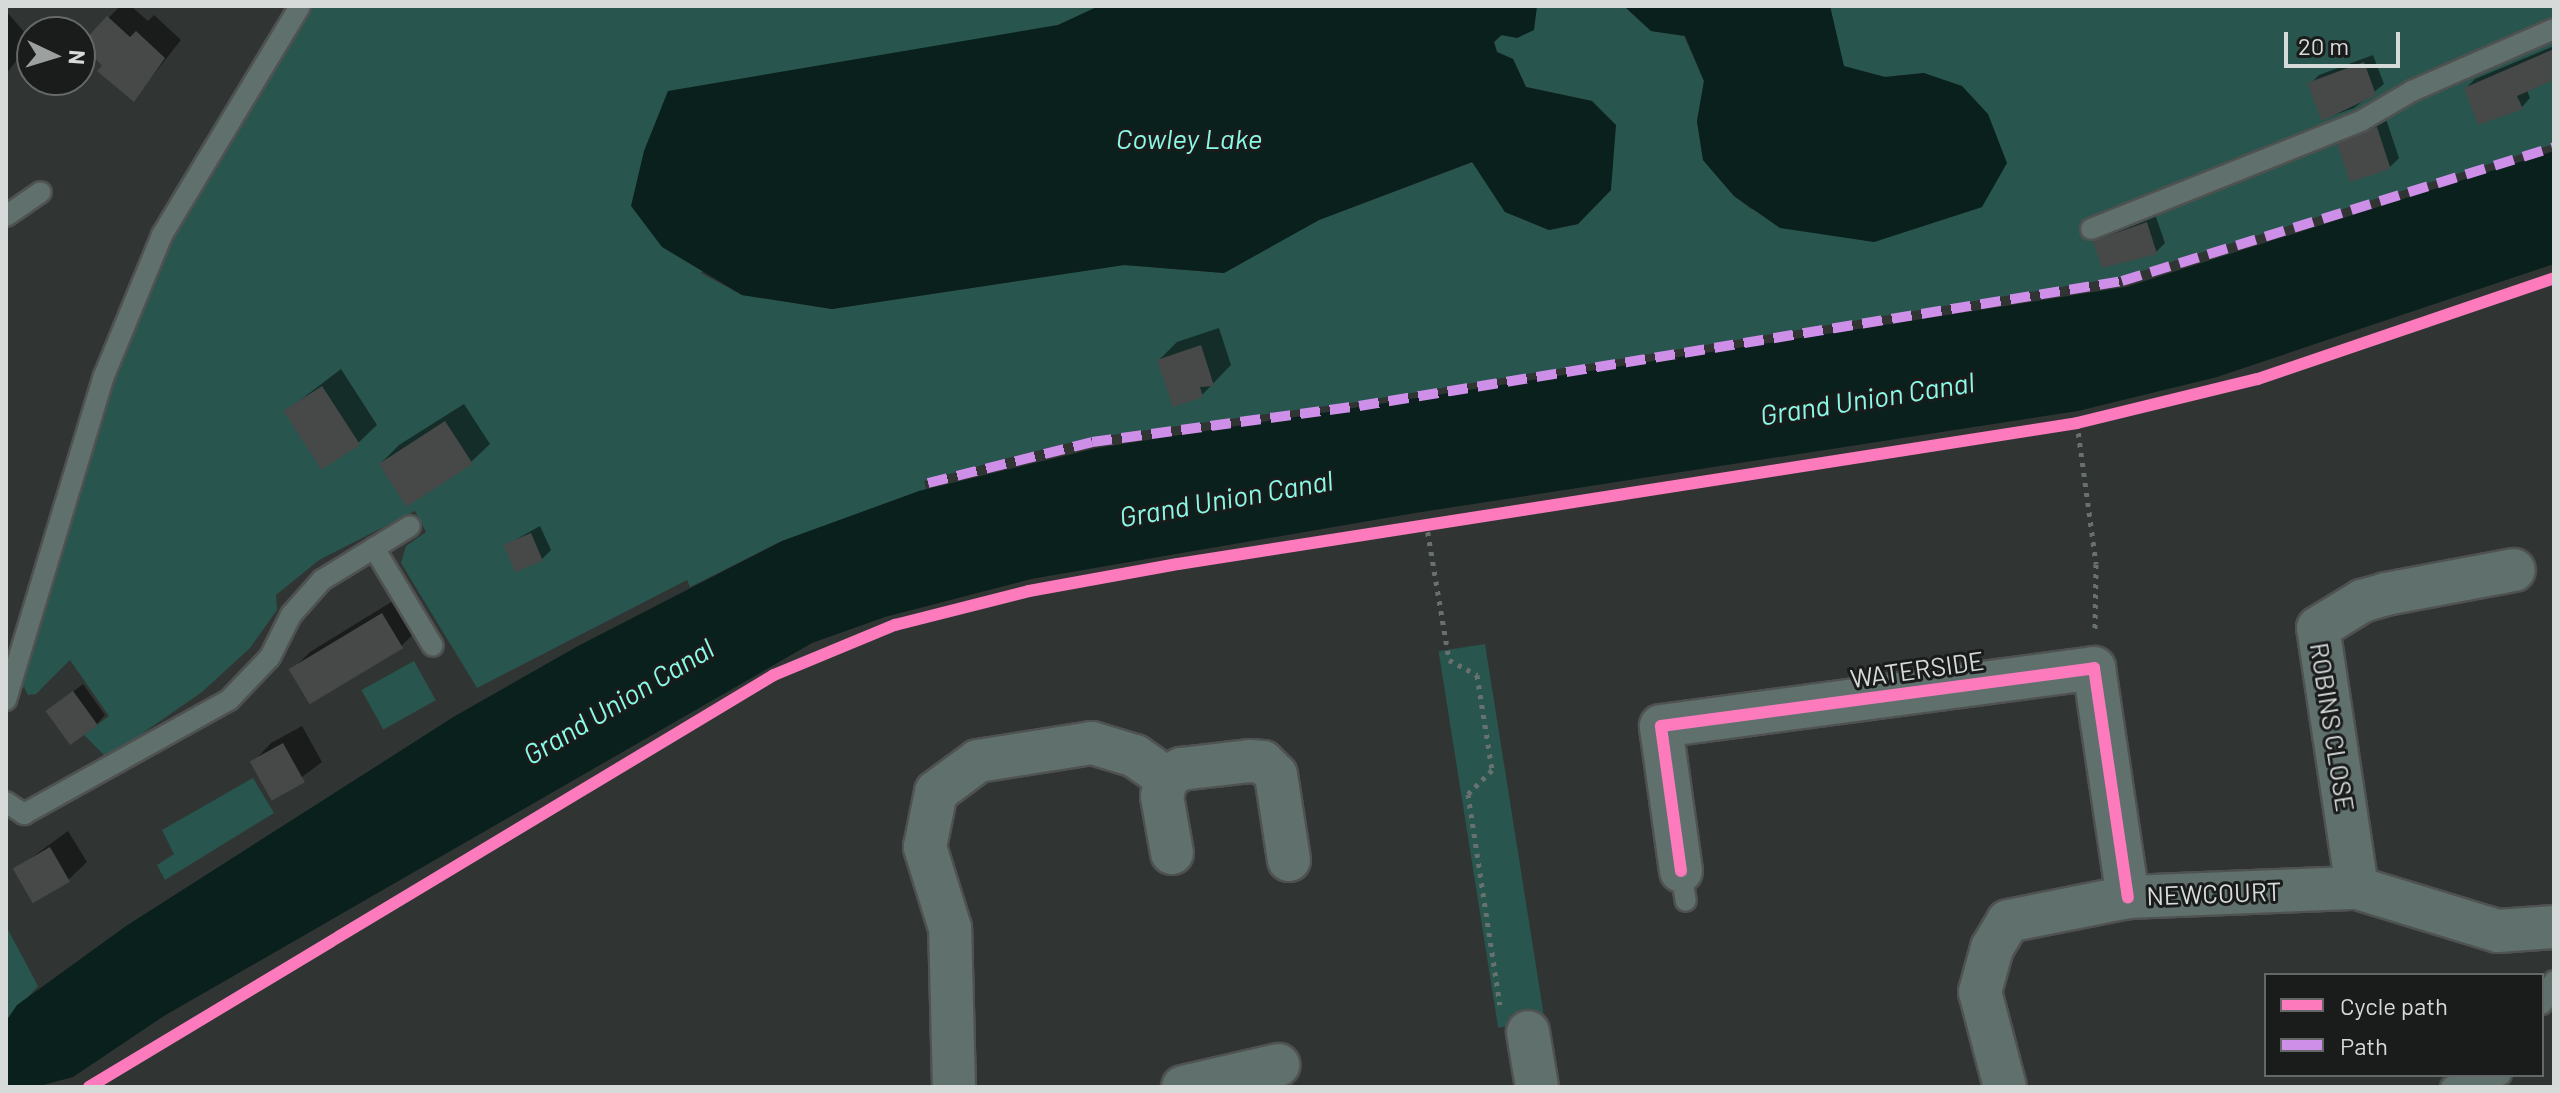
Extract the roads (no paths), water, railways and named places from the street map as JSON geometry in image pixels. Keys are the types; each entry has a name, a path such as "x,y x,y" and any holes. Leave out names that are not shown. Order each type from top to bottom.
{"street":[{"name":"ROBINS CLOSE","path":"2357,888 2318,628 2362,601 2514,570"},
{"name":"WATERSIDE","path":"1684,886 1653,727 2094,668 2128,897"},
{"path":"954,1087 950,928 925,847 936,792 978,761 1092,743 1151,767 1181,769 1249,761 1271,767 1289,860"},
{"path":"1151,767 1162,796 1172,853"},
{"name":"NEWCOURT","path":"2005,1087 1980,992 1992,948 2008,921 2128,897 2357,888 2498,931 2554,927"},
{"path":"1528,1032 1537,1087"},
{"path":"1183,1087 1278,1065"}],"lane":[{"path":"6,700 104,376 162,235 300,6"},
{"path":"2091,229 2361,121 2412,91 2554,29"},
{"path":"6,216 41,192"},
{"path":"6,802 24,814 229,700 270,657 291,615 322,580 410,526"},
{"path":"374,548 433,646"},
{"path":"2544,1000 2554,981"},
{"path":"2451,1087 2493,1077"}],"water":[{"name":"Cowley Lake","path":"1099,6 1537,6 1534,30 1517,38 1501,35 1494,42 1497,52 1513,59 1526,87 1592,101 1616,125 1611,190 1578,224 1549,230 1505,212 1472,162 1319,220 1224,273 1124,265 832,309 742,295 662,247 631,206 644,151 668,91 1058,25"},
{"path":"1624,6 1830,6 1844,66 1885,77 1924,73 1962,86 1988,114 2007,163 1982,207 1874,242 1780,228 1734,196 1703,160 1697,121 1704,81 1685,36 1651,31"},
{"name":"Grand Union Canal","path":"2554,151 2554,264 2217,377 2078,411 1415,513 1031,579 885,617 812,643 164,1016 73,1077 36,1087 6,1087 6,1021 17,1005 126,926 455,716 578,646 782,541 919,491 1097,448 2126,287"}]}
